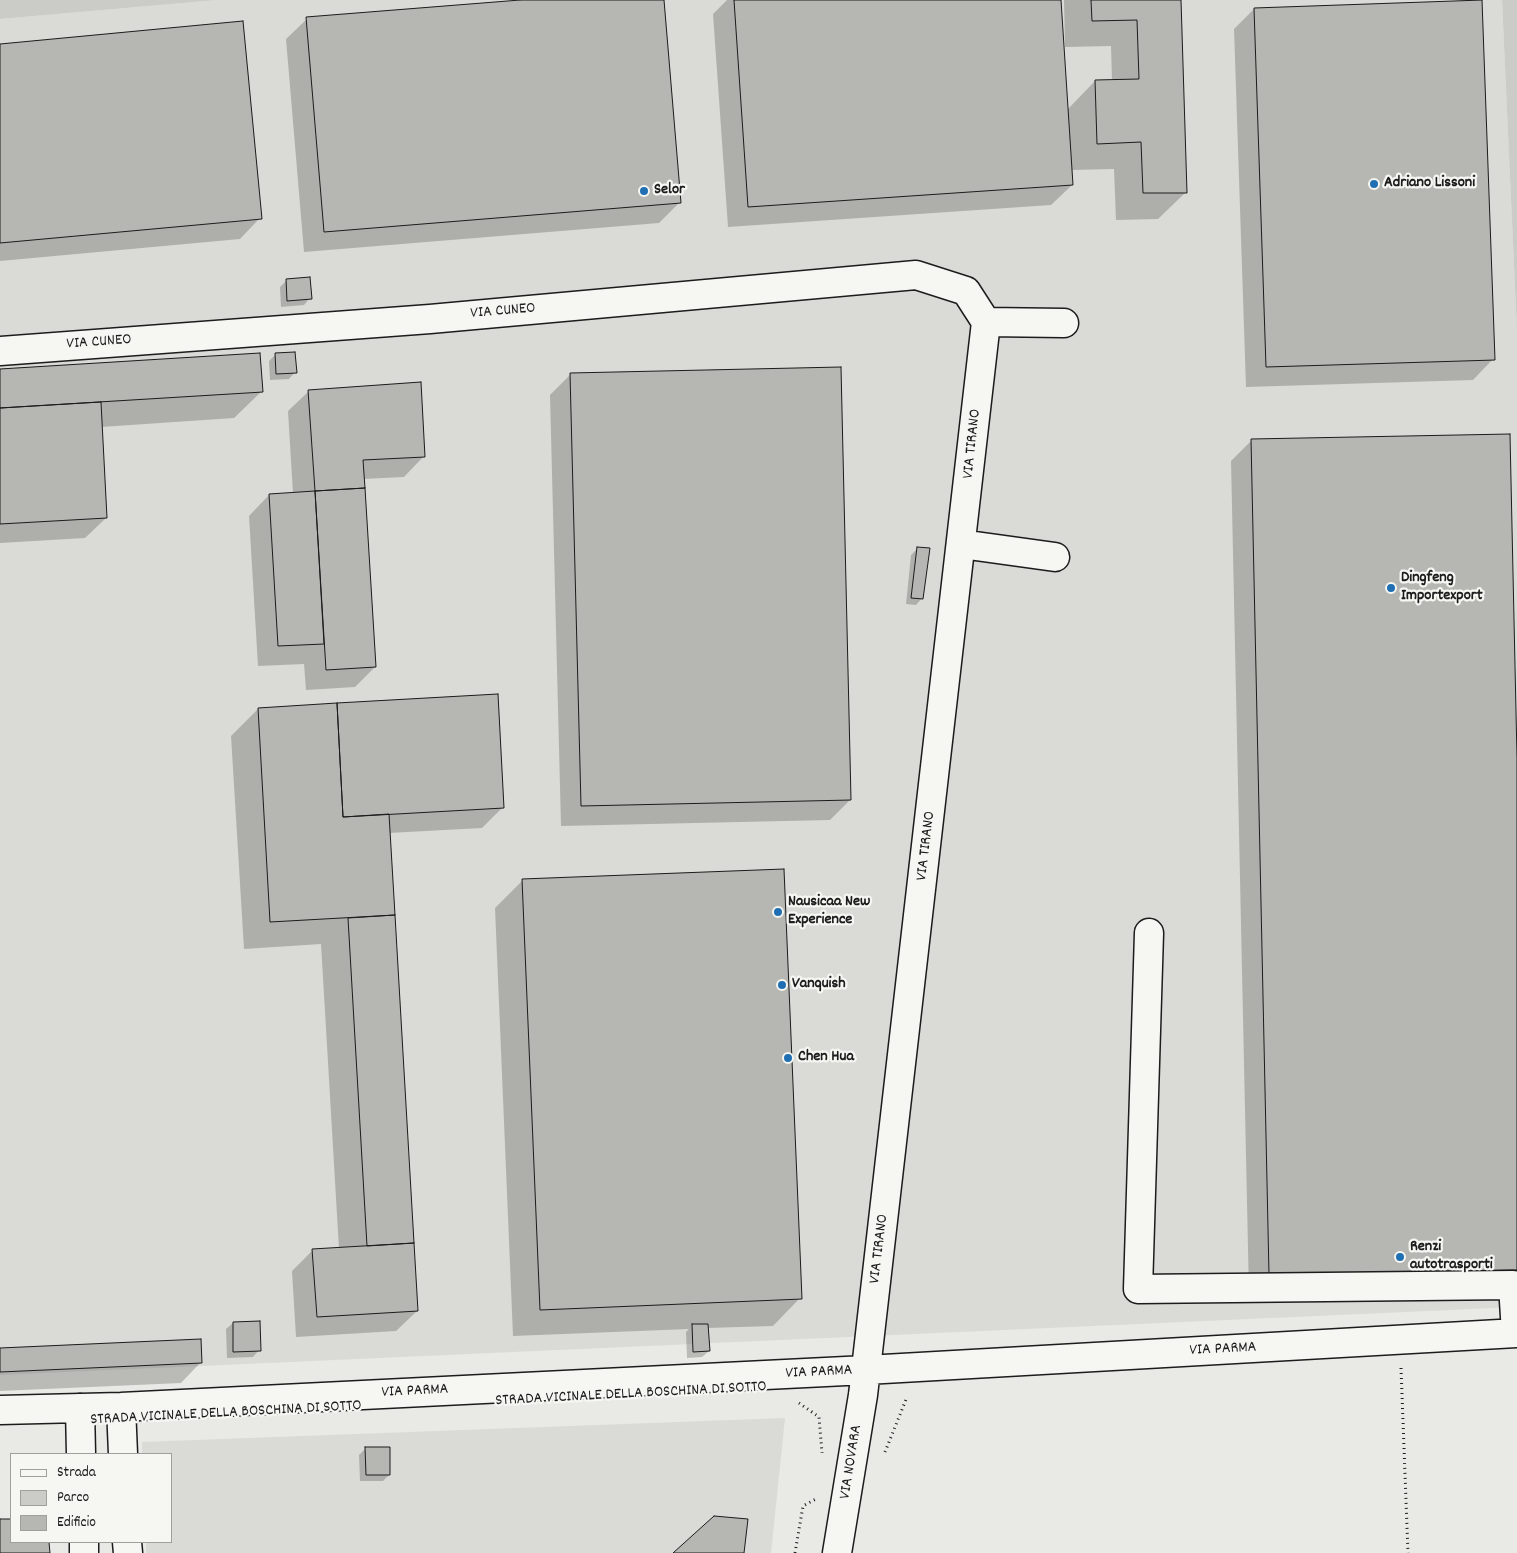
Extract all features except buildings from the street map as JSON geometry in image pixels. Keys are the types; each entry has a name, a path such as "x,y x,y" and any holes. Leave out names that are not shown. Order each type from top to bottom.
{"street":[{"name":"VIA CUNEO","path":"0,350 430,318 916,275 966,292 986,322"},
{"path":"986,322 1064,323"},
{"name":"VIA TIRANO","path":"866,1370 986,322"},
{"path":"961,544 1055,557"},
{"path":"1149,934 1138,1289 1513,1285 1516,1333"},
{"name":"VIA PARMA","path":"0,1410 121,1407 866,1370 1516,1333"},
{"name":"VIA NOVARA","path":"837,1553 866,1370"},
{"path":"121,1407 123,1453"},
{"path":"80,1408 81,1453"}],"path":[{"path":"1401,1367 1408,1553"},
{"path":"883,1456 910,1388"},
{"path":"794,1400 819,1417 822,1454"},
{"path":"795,1553 804,1506 824,1495"}],"shaded area":[{"path":"217,0 1502,0 1517,331 1517,1307 0,1375 0,19"},
{"path":"785,1418 771,1553 146,1553 146,1543 172,1543 172,1453 142,1453 142,1442"}],"green space":[{"path":"0,0 217,0 0,19"},
{"path":"1502,0 1517,0 1517,331"}],"place":[{"name":"Adriano Lissoni","path":"1374,184"},
{"name":"Selor","path":"644,191"},
{"name":"Dingfeng Importexport","path":"1391,588"},
{"name":"Nausicaa New Experience","path":"778,912"},
{"name":"Vanquish","path":"782,985"},
{"name":"Chen Hua","path":"788,1058"},
{"name":"Renzi autotrasporti","path":"1400,1257"}]}
